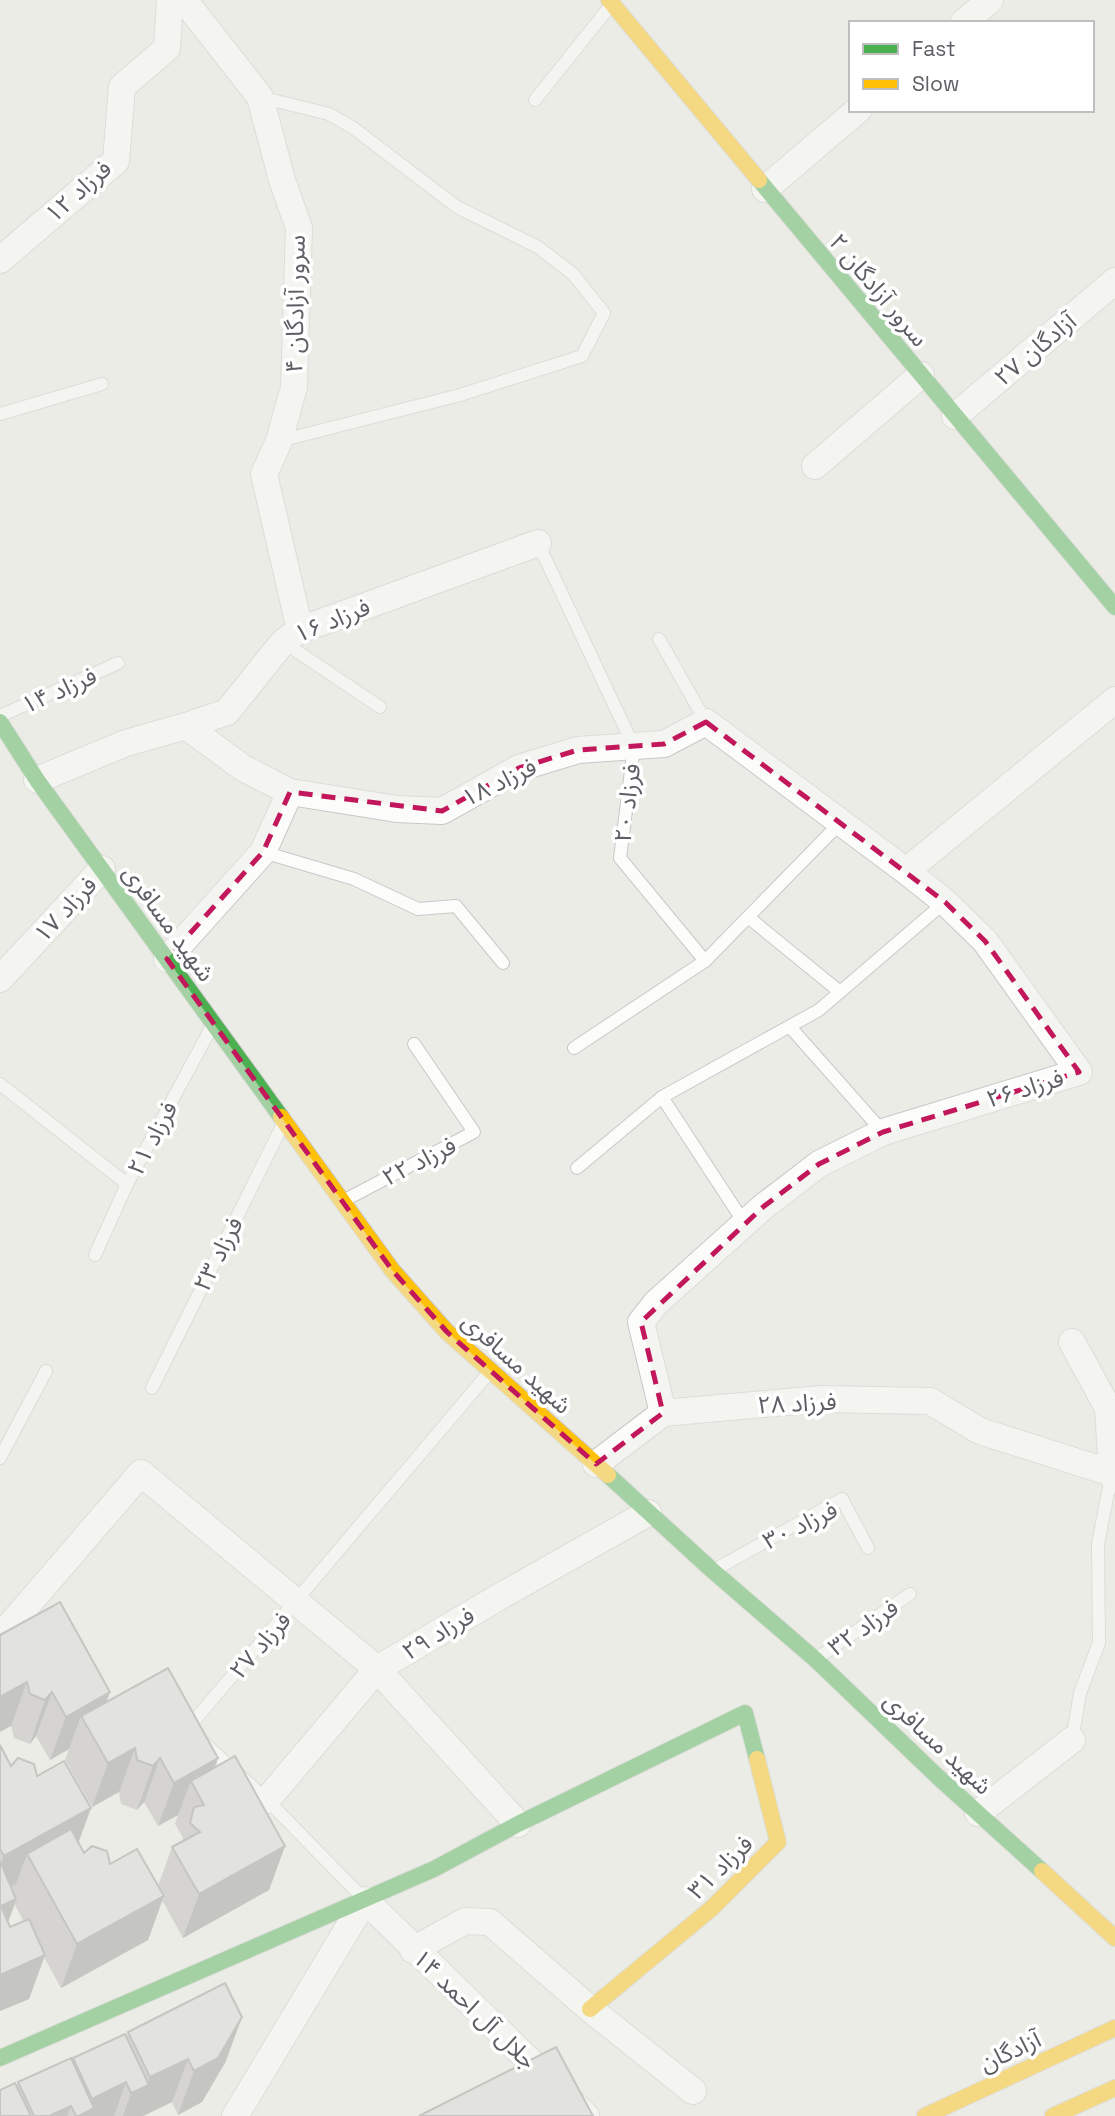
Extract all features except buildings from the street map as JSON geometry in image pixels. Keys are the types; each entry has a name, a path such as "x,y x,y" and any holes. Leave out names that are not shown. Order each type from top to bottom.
{"street":[{"name":"فرزاد ۱۲","path":"0,260 116,161 122,87 167,48 170,0"},
{"name":"سرور آزادگان ۴","path":"184,0 260,97 282,180 299,228 294,387 279,442 264,474 291,636"},
{"path":"965,21 990,0"},
{"name":"سرور آزادگان ۲","path":"611,2 1115,607"},
{"path":"765,188 857,112"},
{"name":"آزادگان ۲۷","path":"955,416 1115,281"},
{"path":"815,466 920,375"},
{"name":"فرزاد ۱۶","path":"37,779 126,743 226,712 291,636 538,543"},
{"path":"706,722 906,871 1115,700"},
{"name":"شهید مسافری","path":"0,722 37,779 392,1270 447,1332 712,1571 816,1660 1115,1938"},
{"name":"فرزاد ۱۸","path":"186,726 243,768 290,792 397,809 442,811 519,768 578,750 664,744 706,722"},
{"path":"167,959 263,852 290,792"},
{"name":"فرزاد ۱۷","path":"0,979 102,869"},
{"name":"فرزاد ۲۶","path":"663,1413 641,1322 656,1303 763,1207 819,1164 883,1132 1079,1072 985,941 945,902 906,871"},
{"path":"1072,1342 1108,1408 1114,1475"},
{"name":"فرزاد ۲۸","path":"663,1413 821,1399 930,1401 980,1431 1114,1475"},
{"path":"596,1464 663,1413"},
{"path":"0,1637 141,1473 377,1670 518,1824 434,1869 0,2058"},
{"name":"فرزاد ۲۹","path":"267,1800 377,1670 648,1513"},
{"name":"فرزاد ۳۱","path":"518,1824 745,1713 778,1842 712,1908 590,2009"},
{"path":"978,1813 1072,1740"},
{"path":"235,2116 365,1900"},
{"name":"جلال آل احمد ۱۴","path":"365,1900 413,1950 586,2116"},
{"path":"413,1950 465,1921 490,1922 590,2009 693,2091"},
{"name":"آزادگان","path":"925,2116 1115,2028"},
{"path":"1053,2116 1113,2094"}],"lane":[{"path":"535,100 611,2"},
{"path":"260,97 329,114 352,127 457,207 538,247 573,274 604,313 582,356 460,395 279,442"},
{"path":"0,414 102,384"},
{"path":"538,543 634,747"},
{"path":"291,636 380,707"},
{"path":"659,639 706,722"},
{"name":"فرزاد ۱۴","path":"0,716 118,663"},
{"name":"فرزاد ۲۰","path":"634,747 620,858 705,961"},
{"path":"574,1048 705,961 840,823"},
{"path":"263,852 354,879 418,909 456,906 503,963"},
{"path":"577,1168 662,1097 791,1028 819,1010 945,902"},
{"path":"748,917 840,992"},
{"name":"فرزاد ۲۱","path":"95,1255 127,1184 214,1024"},
{"path":"791,1028 883,1132"},
{"name":"فرزاد ۲۲","path":"342,1201 474,1132 414,1044"},
{"path":"0,1084 127,1184"},
{"path":"662,1097 745,1225"},
{"name":"فرزاد ۲۳","path":"152,1388 285,1121"},
{"path":"0,1458 46,1371"},
{"name":"فرزاد ۲۷","path":"365,1900 267,1800 188,1728 491,1371"},
{"path":"1072,1740 1080,1693 1099,1643 1098,1544 1114,1475"},
{"name":"فرزاد ۳۰","path":"712,1571 842,1499 868,1548"},
{"name":"فرزاد ۳۲","path":"816,1660 910,1594"}],"highlighted area":[{"path":"706,722 945,902 985,941 1079,1072 883,1132 819,1164 763,1207 641,1322 663,1413 596,1464 447,1332 392,1270 167,959 263,852 290,792 442,811 519,768 578,750 664,744"}],"traffic: fast":[{"path":"759,180 1115,607"},
{"path":"0,722 37,780 281,1117"},
{"path":"608,1475 816,1660 938,1777 1042,1871"},
{"path":"0,2058 434,1869 518,1824 745,1713 757,1759"}],"traffic: slow":[{"path":"609,0 759,180"},
{"path":"281,1117 392,1270 447,1332 608,1475"},
{"path":"590,2009 712,1908 778,1842 757,1759"},
{"path":"1042,1871 1115,1938"},
{"path":"925,2116 1115,2028"},
{"path":"1053,2116 1115,2088"}]}
